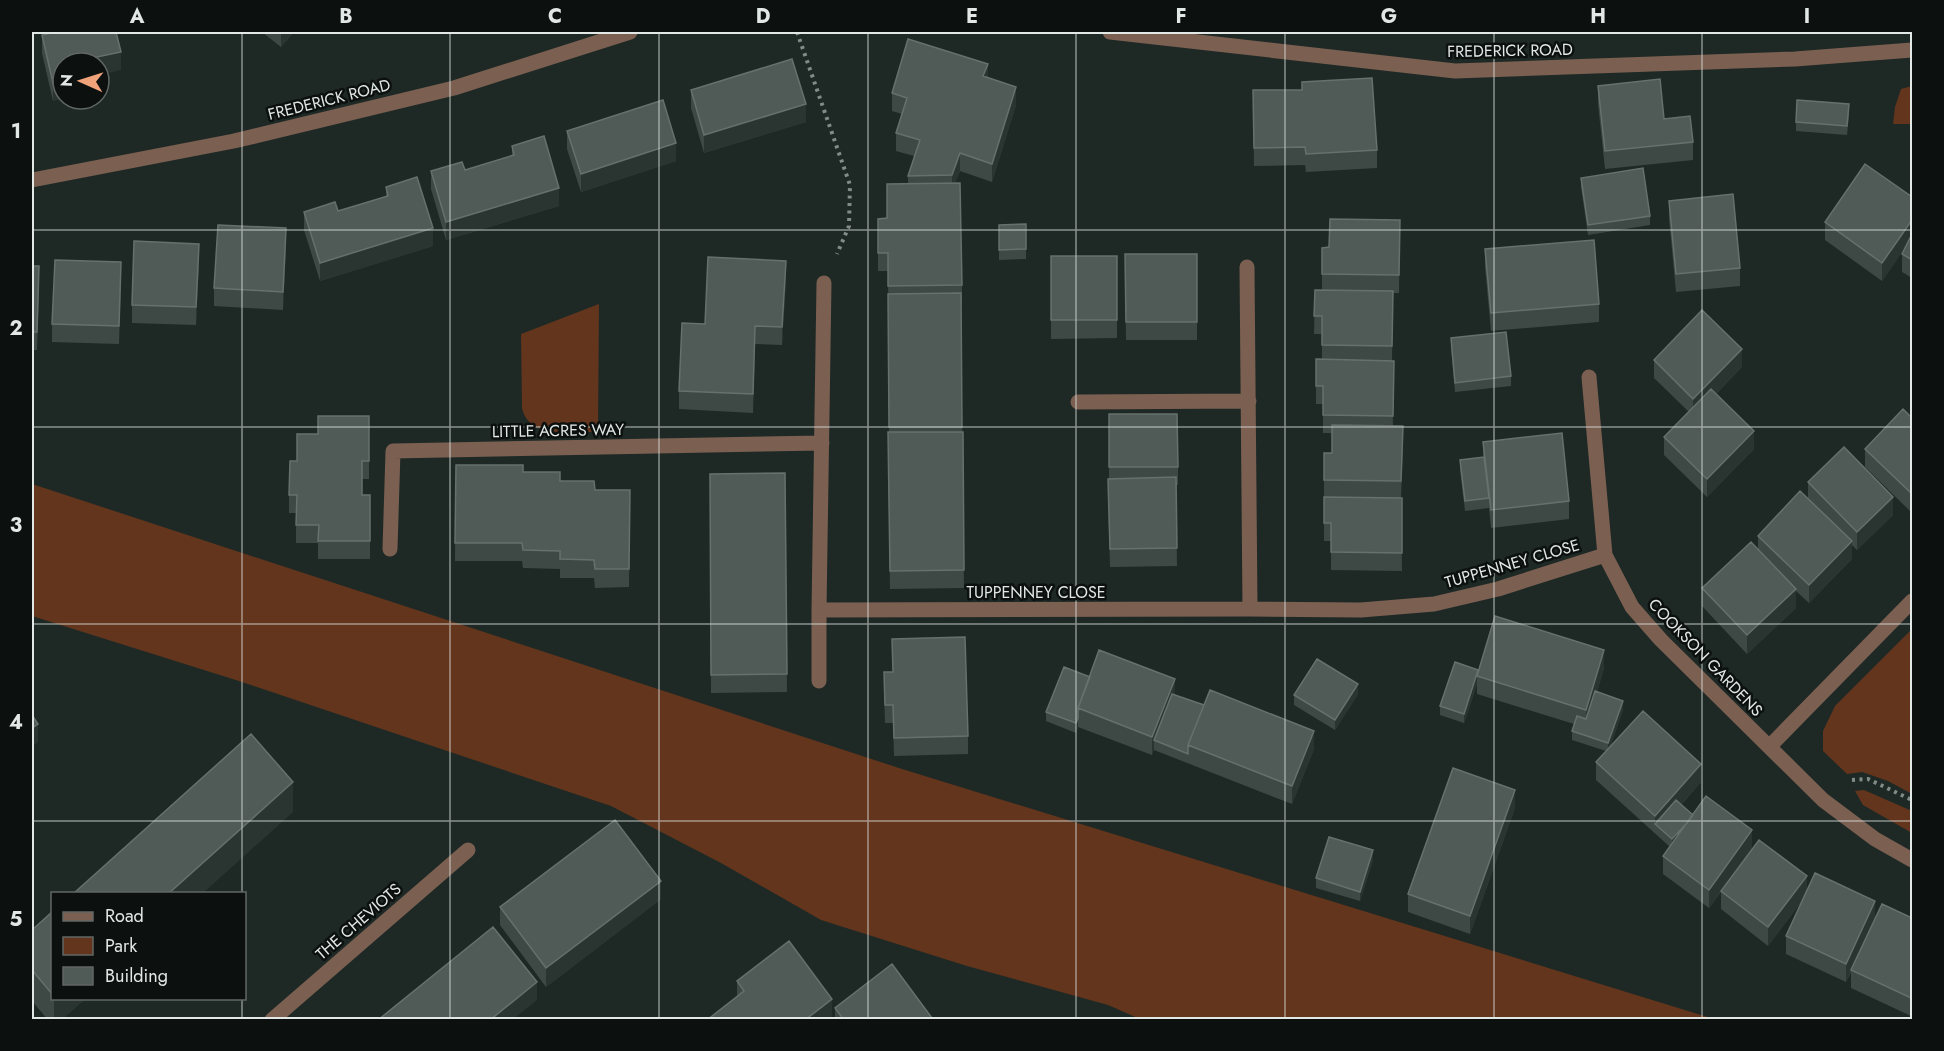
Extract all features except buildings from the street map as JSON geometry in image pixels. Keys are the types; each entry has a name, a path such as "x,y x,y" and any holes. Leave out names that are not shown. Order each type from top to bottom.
{"street":[{"name":"FREDERICK ROAD","path":"32,180 234,141 454,88 630,32"},
{"name":"FREDERICK ROAD","path":"1110,32 1455,71 1795,59 1912,50"},
{"path":"1247,267 1250,609"},
{"path":"819,681 824,283"},
{"name":"COOKSON GARDENS","path":"1589,377 1605,555 1632,607 1661,640 1822,800 1875,839 1912,860"},
{"path":"1078,402 1249,401"},
{"name":"LITTLE ACRES WAY","path":"390,549 393,451 822,443"},
{"name":"TUPPENNEY CLOSE","path":"819,610 1362,610 1434,604 1498,589 1605,555"},
{"path":"1770,747 1912,601"},
{"name":"THE CHEVIOTS","path":"272,1020 468,850"}],"path":[{"path":"797,32 850,185 849,226 824,283"}],"green space":[{"path":"1912,86 1912,124 1893,124 1895,107 1901,89"},
{"path":"599,304 598,432 553,432 533,425 526,418 522,408 521,334"},
{"path":"32,484 902,769 1714,1019 1140,1019 1108,1005 967,966 821,920 721,863 611,806 239,681 32,616"},
{"path":"1912,629 1912,794 1888,781 1862,772 1847,774 1823,751 1823,731 1835,706"},
{"path":"1864,790 1912,811 1912,833 1863,805 1855,791"}]}
